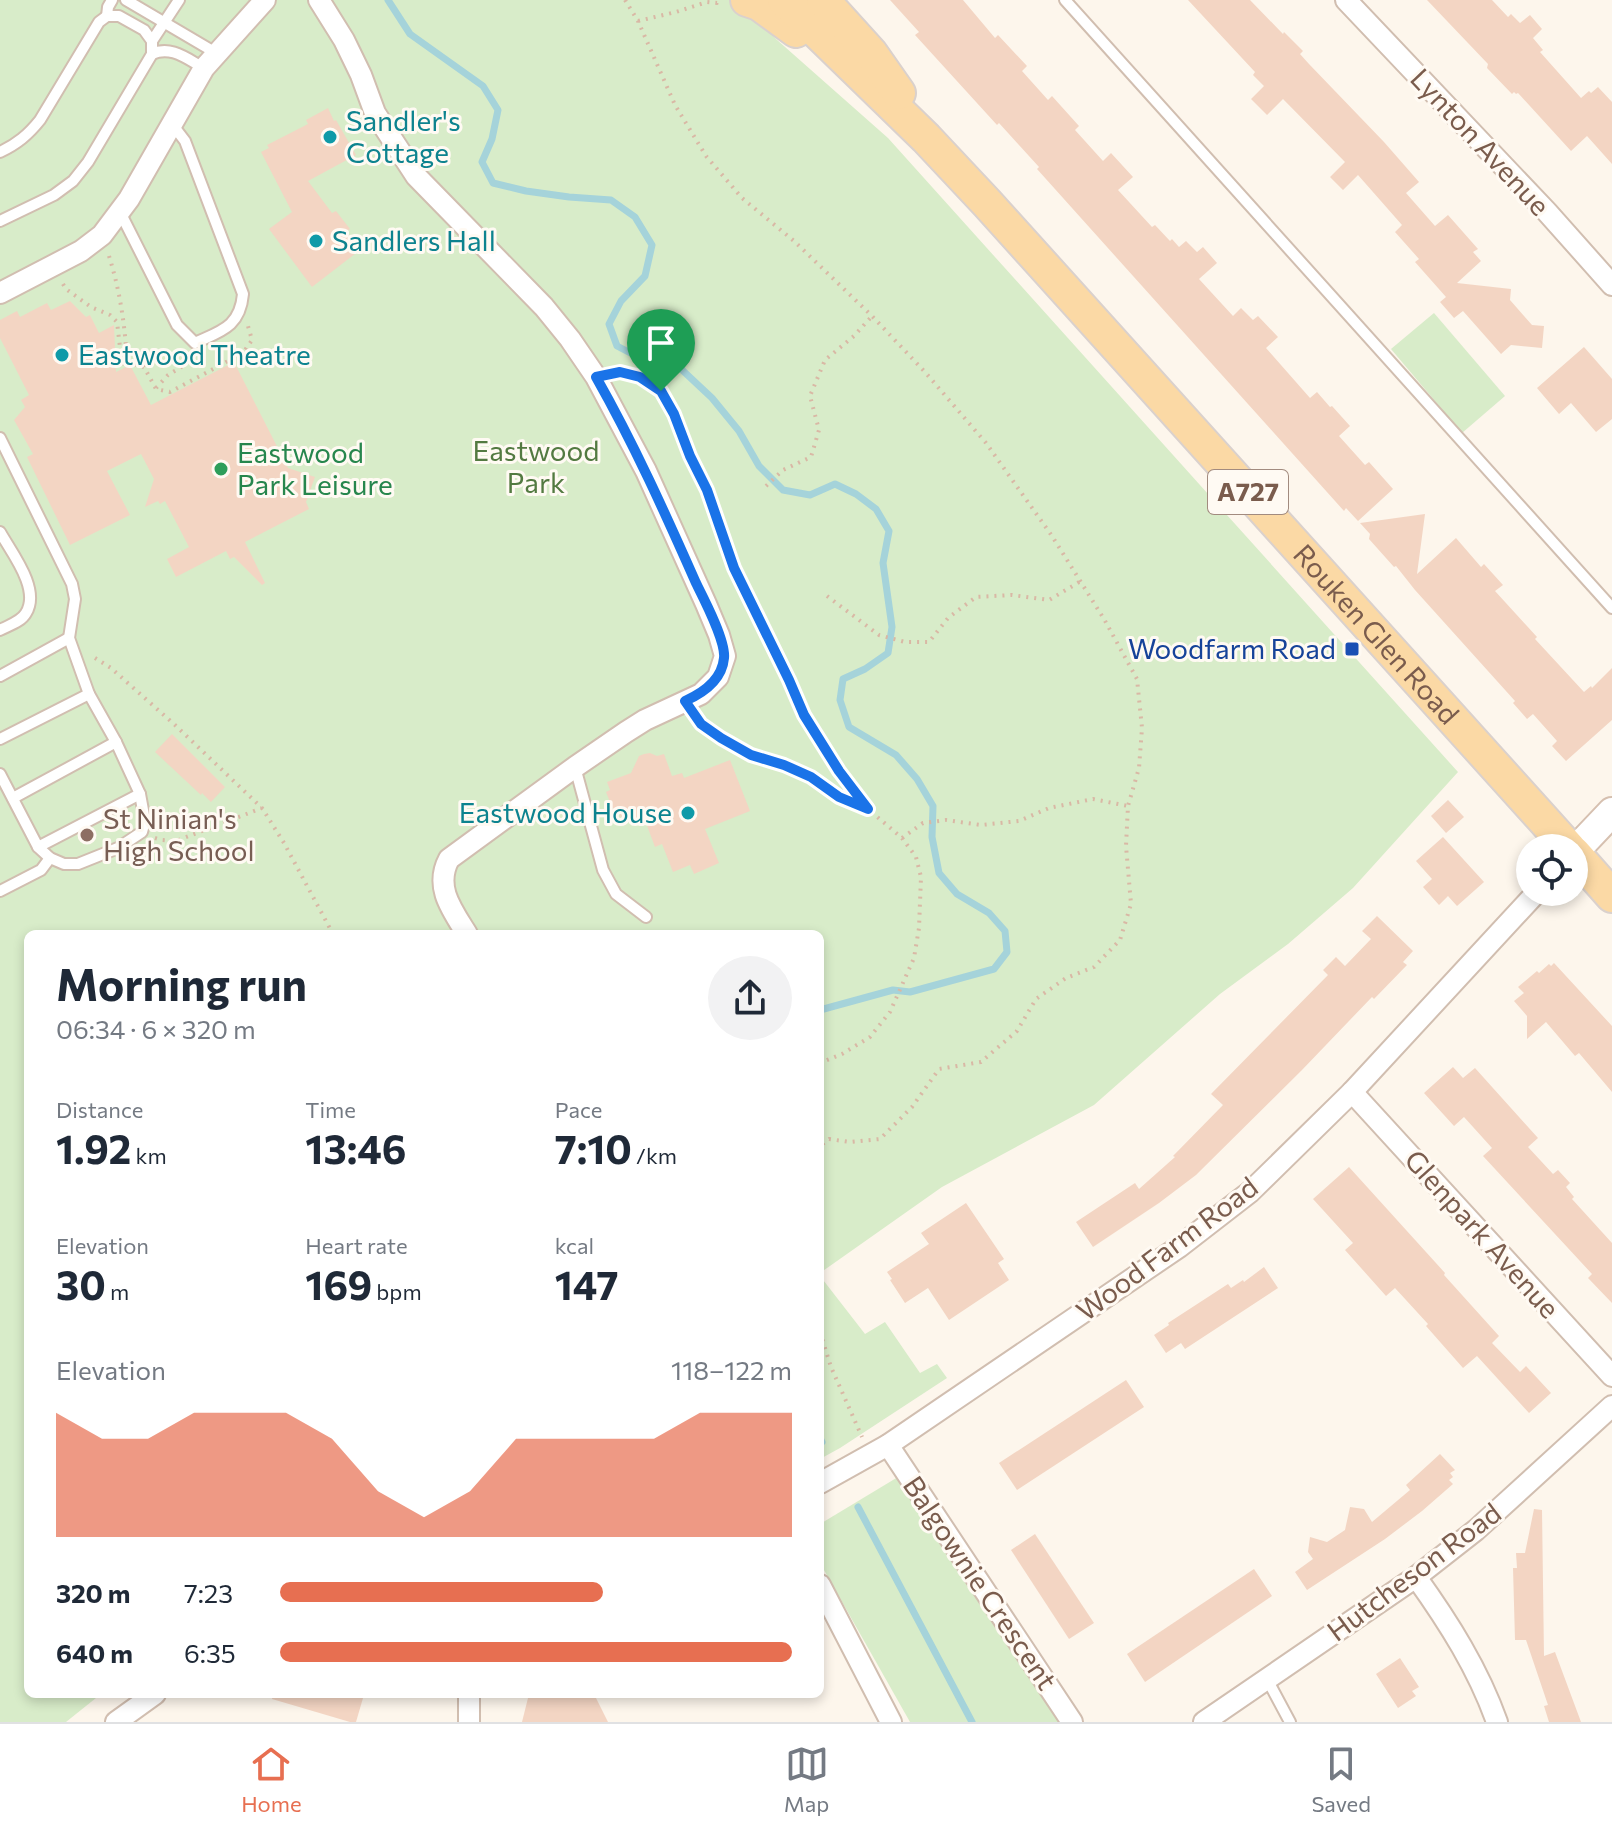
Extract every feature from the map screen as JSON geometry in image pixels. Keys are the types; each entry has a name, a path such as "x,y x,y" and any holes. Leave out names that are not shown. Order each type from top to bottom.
{"main road":[{"path":"747,0 759,4 875,90"},
{"name":"Rouken Glen Road","path":"784,0 926,138 1556,834"},
{"name":"Rouken Glen Road","path":"823,0 891,79 926,138"},
{"path":"1588,869 1612,896"}],"street":[{"path":"0,293 81,251 102,235 120,212 210,60 265,0"},
{"path":"319,0 344,40 375,113 416,176 544,307 596,377 646,471 719,635 725,656 718,677 701,694 645,720 449,859 444,869 443,891 465,930"},
{"name":"Lynton Avenue","path":"1346,0 1612,285"},
{"path":"1588,838 1612,812"},
{"name":"Wood Farm Road","path":"824,1481 880,1450 1223,1215 1352,1092 1524,906"},
{"name":"Glenpark Avenue","path":"1352,1092 1612,1376"},
{"name":"Hutcheson Road","path":"1204,1722 1416,1577 1476,1530 1612,1406"},
{"name":"Balgownie Crescent","path":"880,1450 1072,1722"},
{"path":"1416,1577 1467,1654 1497,1722"},
{"path":"824,1593 891,1722"},
{"path":"116,1722 149,1698"},
{"path":"467,1698 469,1722"}],"lane":[{"path":"107,16 112,0"},
{"path":"126,0 166,22 210,60"},
{"path":"152,41 179,0"},
{"path":"1065,0 1612,608"},
{"path":"0,152 18,143 34,127 99,22 107,16 119,16 144,30 152,41 152,54"},
{"path":"0,221 54,195 73,181 88,162 152,54 168,49 210,60"},
{"path":"120,212 177,325 195,343 226,329 238,316 243,294 185,141 172,124"},
{"path":"0,438 72,584 75,599 69,638 89,694 140,794 145,821 142,832 118,848 78,864 64,864 50,858 38,847 0,774"},
{"path":"0,532 30,585 30,600 27,612 18,621 0,630"},
{"path":"0,676 69,638"},
{"path":"0,739 89,694"},
{"path":"13,798 116,742"},
{"path":"575,767 603,870 616,894 646,917"},
{"path":"38,847 140,794"},
{"path":"0,891 41,870 50,858"},
{"path":"1267,1679 1290,1722"}],"path":[{"path":"625,0 638,21 675,105 706,156 742,198 794,241 872,316 986,443 1081,581 1137,679 1142,728 1139,768 1128,806 1126,846 1131,904 1120,940 1094,967 1066,978 1036,999 1017,1031 981,1062 939,1069 912,1107 880,1139 850,1142 829,1139 824,1143"},
{"path":"638,21 707,2 717,3 719,0"},
{"path":"102,235 122,309 124,365"},
{"path":"66,289 117,322 124,365"},
{"path":"124,365 144,367 156,389 170,392 243,353 252,340 249,328 238,316"},
{"path":"766,486 783,470 811,457 819,430 810,396 825,360 872,316"},
{"path":"156,389 168,375 183,366 195,343"},
{"path":"596,377 620,372 640,377 661,391 707,490 734,568 804,715 839,771 868,809 902,838 916,857 921,877 919,928 914,958 905,980 890,1012 870,1037 824,1061"},
{"path":"827,596 879,635 905,642 929,642 948,618 976,597 1012,595 1049,600 1081,581"},
{"path":"76,659 99,659 111,668 262,808 331,930"},
{"path":"685,701 701,724 721,738 751,755 811,777 839,797 868,809"},
{"path":"902,838 923,823 946,820 981,825 1019,821 1049,808 1093,799 1128,806"},
{"path":"142,832 162,840 176,841 262,808"},
{"path":"824,1345 851,1414 880,1450"}],"green space":[{"name":"Eastwood Park","path":"0,0 741,0 776,39 888,138 1458,772 1353,888 1288,944 1220,994 1094,1105 942,1187 824,1270 824,930 24,930 24,1698 96,1698 66,1722 0,1722"},
{"path":"1434,313 1505,396 1462,433 1391,349"},
{"path":"824,1281 865,1334 885,1322 920,1373 937,1364 947,1378 824,1457"},
{"path":"898,1477 1061,1722 910,1722 824,1570 824,1522"}],"building":[{"path":"890,0 963,0 995,38 998,35 1027,66 1022,71 1048,100 1052,96 1079,126 1075,130 1103,161 1111,153 1133,177 1118,190 1152,227 1155,225 1179,247 1186,241 1197,252 1203,247 1217,263 1199,279 1233,316 1241,308 1253,320 1258,316 1278,337 1266,348 1310,398 1317,392 1332,406 1350,426 1339,436 1365,465 1369,462 1393,489 1358,521 1346,508 1344,511 1037,169 1039,167 915,35 919,32"},
{"path":"1188,0 1250,0 1284,32 1303,51 1300,54 1309,64 1419,182 1406,193 1435,226 1448,215 1478,249 1473,252 1481,261 1457,283 1511,289 1510,300 1532,325 1544,326 1542,348 1511,345 1501,354 1463,311 1454,318 1440,302 1446,297 1415,262 1419,259 1395,232 1402,225 1358,175 1343,190 1330,177 1345,162 1283,99 1267,115 1251,99 1264,86 1253,75 1255,72"},
{"path":"1427,0 1492,0 1508,17 1511,14 1520,23 1530,15 1542,29 1533,38 1543,50 1540,52 1581,98 1598,87 1612,102 1612,164 1587,136 1571,151 1518,93 1512,94 1487,68 1488,64"},
{"path":"328,108 356,155 308,181 332,213 336,211 350,229 346,231 360,250 312,287 269,229 292,212 261,152 269,148 267,145 308,124 306,120"},
{"name":"Eastwood Park Leisure","path":"70,301 86,317 90,315 99,333 114,325 116,372 130,365 151,405 234,362 288,468 315,477 306,502 309,509 245,542 265,583 262,585 234,557 230,559 226,551 176,577 167,559 189,547 165,501 145,507 154,479 141,454 107,471 130,515 70,545 27,457 33,454 14,420 25,407 21,400 29,395 0,338 0,320 17,311 20,317 47,303 51,310"},
{"path":"1584,347 1612,379 1612,419 1596,432 1571,403 1559,414 1537,388"},
{"path":"1425,514 1417,574 1456,538 1481,567 1484,564 1503,585 1495,591 1584,692 1612,668 1612,720 1566,761 1552,746 1557,741 1533,714 1527,719 1513,703 1515,701 1369,539 1370,534 1360,523"},
{"path":"172,734 225,787 211,802 155,752"},
{"name":"Eastwood House","path":"650,753 657,756 664,754 672,776 682,773 684,778 730,760 750,811 705,829 719,863 694,874 690,865 673,872 662,844 655,847 646,823 627,815 621,817 618,810 614,812 606,792 610,790 607,782 631,773 639,756"},
{"path":"1448,800 1464,817 1446,833 1431,816"},
{"path":"1443,837 1484,882 1457,906 1448,896 1439,905 1423,887 1432,879 1416,861"},
{"path":"1377,916 1413,951 1403,962 1407,965 1196,1175 1093,1247 1076,1222 1135,1183 1139,1189 1175,1157 1223,1105 1211,1094 1328,975 1323,970 1336,957 1345,966 1371,939 1362,931"},
{"path":"1554,963 1612,1026 1612,1092 1579,1053 1575,1056 1546,1022 1527,1039 1527,1016 1514,1001 1524,993 1518,987 1537,971 1539,973"},
{"path":"1453,1067 1463,1078 1475,1068 1538,1138 1528,1147 1553,1174 1558,1170 1570,1183 1566,1187 1574,1197 1572,1199 1612,1243 1612,1303 1588,1278 1592,1274 1483,1156 1492,1148 1464,1117 1454,1126 1424,1093"},
{"path":"1349,1167 1499,1336 1492,1343 1520,1372 1526,1366 1551,1393 1529,1413 1477,1356 1463,1368 1395,1288 1386,1296 1345,1250 1353,1243 1313,1199"},
{"path":"966,1203 1004,1259 998,1263 1009,1280 949,1320 928,1288 905,1303 887,1272 929,1244 921,1233"},
{"path":"1264,1267 1278,1288 1185,1349 1181,1343 1166,1353 1154,1335 1228,1284 1231,1288 1244,1282"},
{"path":"1126,1380 1144,1407 1017,1490 999,1463"},
{"path":"1440,1454 1455,1470 1450,1473 1453,1477 1449,1480 1453,1484 1385,1539 1307,1590 1295,1572 1313,1559 1308,1552 1310,1537 1327,1542 1345,1530 1350,1507 1364,1509 1372,1522 1410,1490 1406,1485"},
{"path":"1534,1509 1542,1510 1544,1656 1555,1652 1581,1722 1549,1722 1544,1706 1548,1705 1526,1640 1515,1640 1513,1568 1517,1568 1516,1553 1525,1553"},
{"path":"1035,1534 1094,1623 1069,1639 1011,1550"},
{"path":"1254,1569 1272,1596 1145,1682 1127,1654"},
{"path":"1400,1658 1419,1687 1412,1691 1416,1696 1398,1708 1376,1674"},
{"path":"272,1698 363,1698 356,1722"},
{"path":"528,1698 596,1698 608,1722 522,1722"}],"waterway":[{"path":"388,0 410,34 483,86 498,110 492,139 482,162 493,183 526,191 611,200 635,217 652,245 645,276 621,301 609,324 617,346 644,360 680,368 712,398 739,431 759,466 783,490 810,495 835,484 876,509 889,531 883,563 892,627 888,653 843,679 840,700 849,727 896,755 917,779 933,806 932,837 939,873 957,894 989,913 1005,931 1007,952 994,969 910,992 893,990 824,1009"},
{"path":"858,1507 972,1722"}],"place":[{"name":"Sandler's Cottage","path":"330,137"},
{"name":"Sandlers Hall","path":"316,241"},
{"name":"Eastwood Theatre","path":"62,355"},
{"name":"Eastwood Park Leisure","path":"221,469"},
{"name":"Woodfarm Road","path":"1352,649"},
{"name":"Eastwood House","path":"688,813"},
{"name":"St Ninian's High School","path":"87,835"}],"route":[{"path":"620,372 640,377 661,391 707,490 734,568 804,715 839,771 868,809 839,797 811,777 751,755 721,738 701,724 685,701 701,694 718,677 725,656 706,604 646,471 596,377 620,372"}]}
